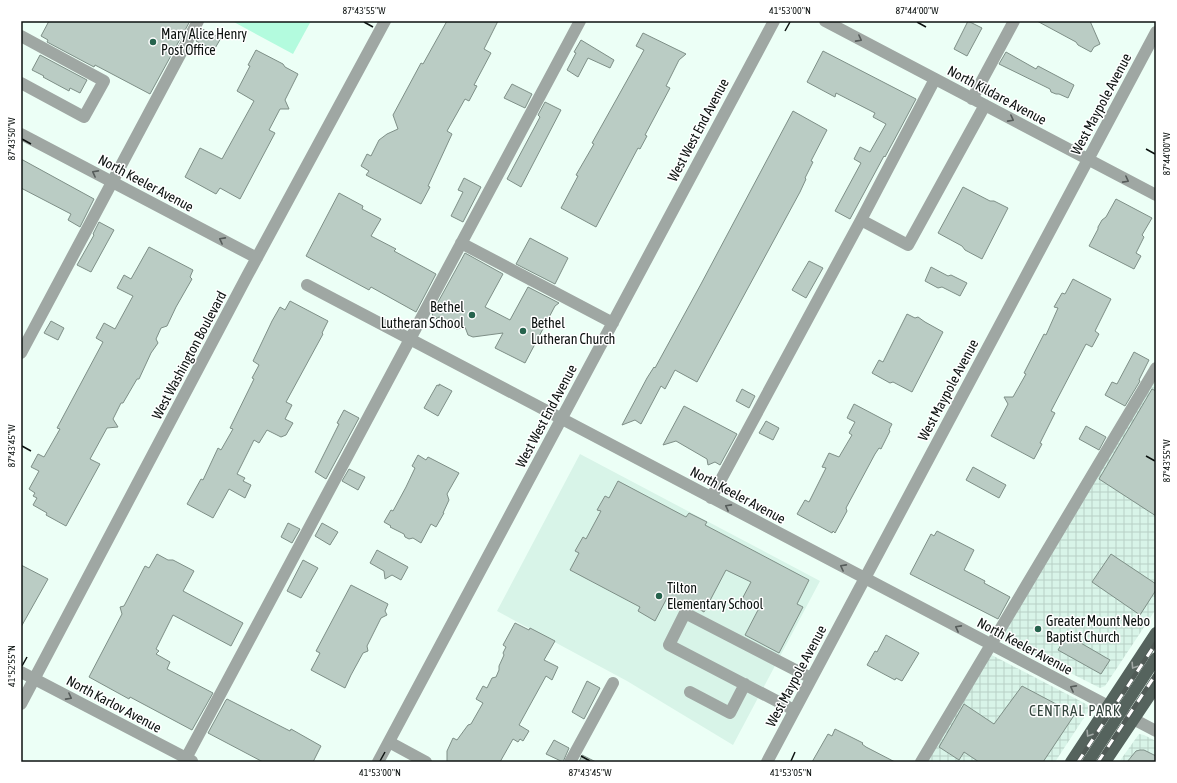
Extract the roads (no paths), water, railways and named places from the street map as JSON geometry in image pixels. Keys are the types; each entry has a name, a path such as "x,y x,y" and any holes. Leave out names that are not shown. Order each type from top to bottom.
{"main road":[{"path":"1071,762 1156,633"},
{"path":"1088,762 1156,658"},
{"path":"1105,762 1156,686"}],"street":[{"path":"21,353 198,21"},
{"name":"West Washington Boulevard","path":"21,704 257,258 385,21"},
{"path":"188,761 410,339 580,21"},
{"name":"West West End Avenue","path":"378,762 774,21"},
{"name":"North Kildare Avenue","path":"825,21 1156,195"},
{"path":"972,99 1014,21"},
{"name":"West Maypole Avenue","path":"766,762 1156,32"},
{"path":"21,36 104,81 84,117 21,83"},
{"path":"711,498 861,220 935,79"},
{"path":"861,220 908,245 985,105"},
{"name":"North Keeler Avenue","path":"21,134 257,258"},
{"path":"461,243 613,323"},
{"name":"North Keeler Avenue","path":"307,285 1156,731"},
{"path":"921,762 1156,368"},
{"path":"794,710 669,645 685,613 811,678"},
{"name":"North Karlov Avenue","path":"21,672 188,761"},
{"path":"570,762 613,682"},
{"path":"690,692 730,713 745,684"},
{"path":"389,742 426,762"}],"railway":[{"path":"1078,762 1156,643"},
{"path":"1098,762 1156,674"}],"place":[{"name":"Mary Alice Henry Post Office","path":"153,42"},
{"name":"Bethel Lutheran School","path":"472,315"},
{"name":"Bethel Lutheran Church","path":"523,331"},
{"name":"Tilton Elementary School","path":"659,596"},
{"name":"Greater Mount Nebo Baptist Church","path":"1038,629"}],"district":[{"name":"CENTRAL PARK","path":"1075,710"}]}
